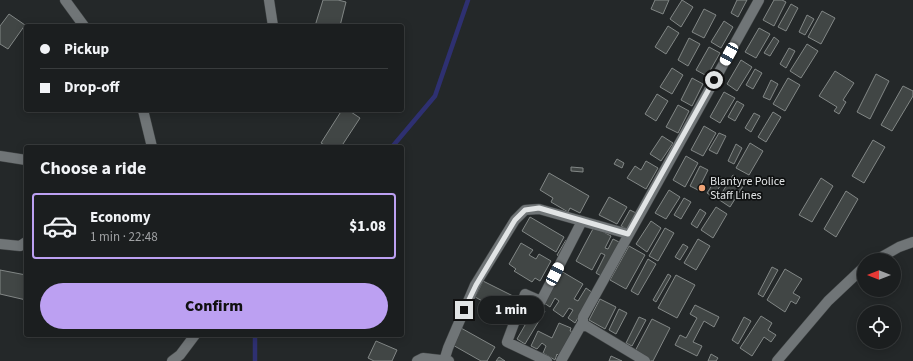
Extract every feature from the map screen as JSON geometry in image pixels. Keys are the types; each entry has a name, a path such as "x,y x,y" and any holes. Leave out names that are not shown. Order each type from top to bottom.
{"street":[{"path":"65,0 83,24"},
{"path":"269,0 273,24"},
{"path":"561,361 583,322 583,317 628,234 759,0"},
{"path":"143,112 152,145"},
{"path":"0,156 24,160"},
{"path":"417,361 423,358 446,361 448,348 476,285 515,220 525,210 539,208 628,234"},
{"path":"547,361 507,342 525,294 541,301 582,221"},
{"path":"888,253 913,242"},
{"path":"0,244 20,246 24,243"},
{"path":"776,361 828,301 857,274"},
{"path":"583,322 585,325 645,361"},
{"path":"172,361 180,355 194,337"}],"building":[{"path":"323,0 338,0 346,2 340,24 316,24"},
{"path":"655,0 669,0 663,14 651,9"},
{"path":"682,0 693,7 681,27 670,19"},
{"path":"737,0 747,0 738,17 731,13"},
{"path":"774,0 782,0 786,2 774,26 763,20"},
{"path":"791,4 798,8 786,31 778,27"},
{"path":"704,9 716,15 704,38 692,32"},
{"path":"822,11 835,18 821,44 808,37"},
{"path":"9,14 24,24 8,49 0,44 0,26"},
{"path":"807,15 814,19 805,35 799,32"},
{"path":"724,21 733,27 721,48 711,42"},
{"path":"668,26 679,33 666,54 655,47"},
{"path":"759,28 770,34 756,58 745,52"},
{"path":"774,37 779,41 770,56 764,53"},
{"path":"689,38 700,44 688,66 678,60"},
{"path":"807,44 818,51 801,78 790,71"},
{"path":"709,47 720,53 707,76 696,70"},
{"path":"789,48 795,51 786,68 780,64"},
{"path":"741,60 752,67 737,91 727,84"},
{"path":"672,68 683,75 672,94 660,87"},
{"path":"755,69 762,73 753,89 746,85"},
{"path":"835,71 854,83 843,100 846,102 839,114 834,111 837,107 819,96"},
{"path":"876,74 889,81 870,119 857,112"},
{"path":"692,78 703,84 692,106 681,100"},
{"path":"788,78 800,85 785,111 773,104"},
{"path":"771,80 778,84 770,100 763,97"},
{"path":"903,86 913,91 913,96 892,131 881,125"},
{"path":"724,92 735,98 720,123 710,117"},
{"path":"657,94 668,101 656,121 645,114"},
{"path":"737,101 744,105 735,121 728,117"},
{"path":"678,105 689,111 678,133 666,127"},
{"path":"341,112 351,112 360,118 342,145 324,145 321,143"},
{"path":"773,112 781,117 766,142 758,137"},
{"path":"754,113 760,116 751,132 745,128"},
{"path":"704,126 716,133 703,156 691,150"},
{"path":"719,133 726,136 717,154 709,150"},
{"path":"662,136 673,143 661,161 650,154"},
{"path":"873,140 885,147 864,183 852,176"},
{"path":"750,143 763,151 749,175 736,168"},
{"path":"736,144 742,148 734,164 728,161"},
{"path":"686,156 698,163 685,187 673,180"},
{"path":"617,159 624,163 622,168 614,164"},
{"path":"646,161 658,168 646,189 627,178 635,166 641,170"},
{"path":"700,166 708,170 698,190 690,186"},
{"path":"571,167 583,168 583,172 571,171"},
{"path":"549,173 589,196 580,213 570,208 568,212 551,202 553,198 540,190"},
{"path":"733,175 745,183 730,207 718,199"},
{"path":"718,176 724,180 713,197 707,193"},
{"path":"821,178 833,186 812,222 799,215"},
{"path":"669,190 680,197 666,219 655,213"},
{"path":"846,191 858,199 836,237 824,229"},
{"path":"609,197 627,207 617,224 599,215"},
{"path":"684,198 691,202 681,219 674,215"},
{"path":"716,207 727,214 713,238 701,230"},
{"path":"700,209 706,213 697,228 691,224"},
{"path":"630,210 636,213 627,229 621,226"},
{"path":"530,217 564,237 556,252 522,231"},
{"path":"651,221 661,228 647,252 636,244"},
{"path":"594,227 611,236 605,248 608,249 613,239 621,243 603,277 596,273 605,255 601,253 592,270 576,261"},
{"path":"665,228 674,233 658,261 649,256"},
{"path":"698,239 710,246 696,270 684,263"},
{"path":"566,240 570,243 561,257 557,255"},
{"path":"521,243 533,250 529,255 536,259 539,254 551,261 540,281 535,278 532,282 514,271 516,269 509,264"},
{"path":"683,244 688,247 680,260 675,257"},
{"path":"629,246 645,255 626,289 610,280"},
{"path":"648,259 656,264 638,295 631,291"},
{"path":"772,267 778,270 763,297 758,294"},
{"path":"785,269 802,279 793,293 800,297 796,304 791,301 785,312 767,300"},
{"path":"0,270 24,275 24,300 0,294"},
{"path":"561,271 583,284 574,299 578,301 586,288 593,293 575,323 568,318 573,310 569,308 563,317 553,310 559,301 555,298 550,307 541,301"},
{"path":"668,274 671,276 656,302 653,300"},
{"path":"676,275 695,285 677,318 658,308"},
{"path":"483,281 521,300 512,317 475,297"},
{"path":"600,299 616,307 605,329 589,320"},
{"path":"695,305 719,317 714,327 704,321 693,342 702,346 697,356 675,345 680,335 686,338 697,318 690,314"},
{"path":"536,306 545,311 525,344 517,339"},
{"path":"619,309 627,313 616,334 609,330"},
{"path":"761,316 772,323 768,330 776,335 771,342 764,337 752,356 740,348"},
{"path":"639,317 646,320 632,346 626,343"},
{"path":"744,317 751,321 738,344 732,340"},
{"path":"652,319 670,328 653,361 650,361 634,353"},
{"path":"559,323 571,328 570,331 574,332 560,357 557,354 555,360 543,353 546,346 542,343 537,349 531,346 538,331 552,338"},
{"path":"461,328 495,347 487,361 481,361 451,344"},
{"path":"376,341 397,350 392,361 374,361 368,358"},
{"path":"711,354 718,358 716,361 708,361"},
{"path":"611,356 622,361 609,361"},
{"path":"499,357 505,361 496,361"}],"waterway":[{"path":"394,145 435,96 468,0"},
{"path":"255,337 255,361"}],"place":[{"name":"Blantyre Police Staff Lines","path":"702,188"}],"route":[{"path":"464,310 476,285 515,220 525,210 539,208 628,234 714,80"}]}
